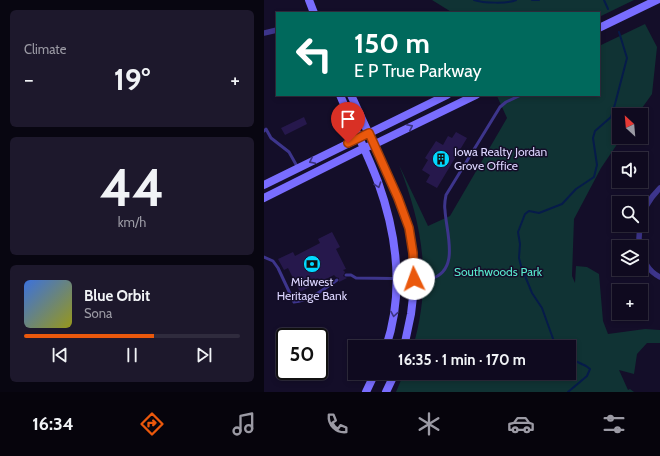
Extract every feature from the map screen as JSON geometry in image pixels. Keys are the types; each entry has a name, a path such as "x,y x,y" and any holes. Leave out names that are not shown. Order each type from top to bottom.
{"main road":[{"path":"309,0 314,12"},
{"path":"600,28 657,0"},
{"path":"340,96 378,182 391,228 396,258 396,279 395,308 388,340"},
{"path":"351,96 375,144 409,228 413,253 414,279 411,314 405,340"},
{"path":"264,185 445,96"},
{"path":"264,198 364,148 474,96"},
{"path":"366,392 372,380"},
{"path":"386,392 392,380"}],"street":[{"path":"264,33 276,30"},
{"path":"648,203 660,188"},
{"path":"648,267 660,277"}],"lane":[{"path":"346,275 356,278 435,278 445,270 450,254 444,208 446,195 500,107 506,102 519,96"},
{"path":"264,130 266,129 271,138 289,152 298,168"},
{"path":"264,257 273,261 278,268 294,302 314,296 337,280"}],"green space":[{"path":"432,0 634,0 600,17 600,12 451,12"},
{"name":"Southwoods Park","path":"645,24 657,47 652,94 642,108 612,108 612,144 617,144 601,168 574,219 572,276 575,283 576,266 587,267 599,274 603,321 608,334 645,329 660,330 660,343 647,343 637,354 634,374 619,370 628,390 630,389 634,392 396,392 401,380 576,380 576,340 415,340 422,300 422,254 414,210 399,165 428,226 450,216 507,118 497,96 600,96 600,46"}],"building":[{"path":"304,117 307,124 285,135 281,128"},
{"name":"Iowa Realty Jordan Grove Office","path":"456,132 467,138 437,188 426,182 430,175 422,170 428,160 425,158 436,141 443,145 448,136 452,138"},
{"name":"Midwest Heritage Bank","path":"332,232 340,247 336,249 346,269 343,270 345,272 343,276 347,278 339,282 339,278 334,275 300,292 288,268 284,270 278,259 293,252 295,256 320,243 318,239"}],"waterway":[{"path":"474,0 495,3 516,0"},
{"path":"532,0 539,0"},
{"path":"604,0 608,9"},
{"path":"553,340 542,308 532,293 521,266 519,258 520,244 518,232 525,214 529,211 539,213 562,204 576,189 594,177 597,165 593,138 595,131 611,117 627,58 619,32"},
{"path":"568,392 587,376 590,369 576,361"}],"place":[{"name":"Iowa Realty Jordan Grove Office","path":"441,159"},
{"name":"Midwest Heritage Bank","path":"312,264"}],"route":[{"path":"348,143 369,133 375,144 409,228 413,253 414,279"}]}
